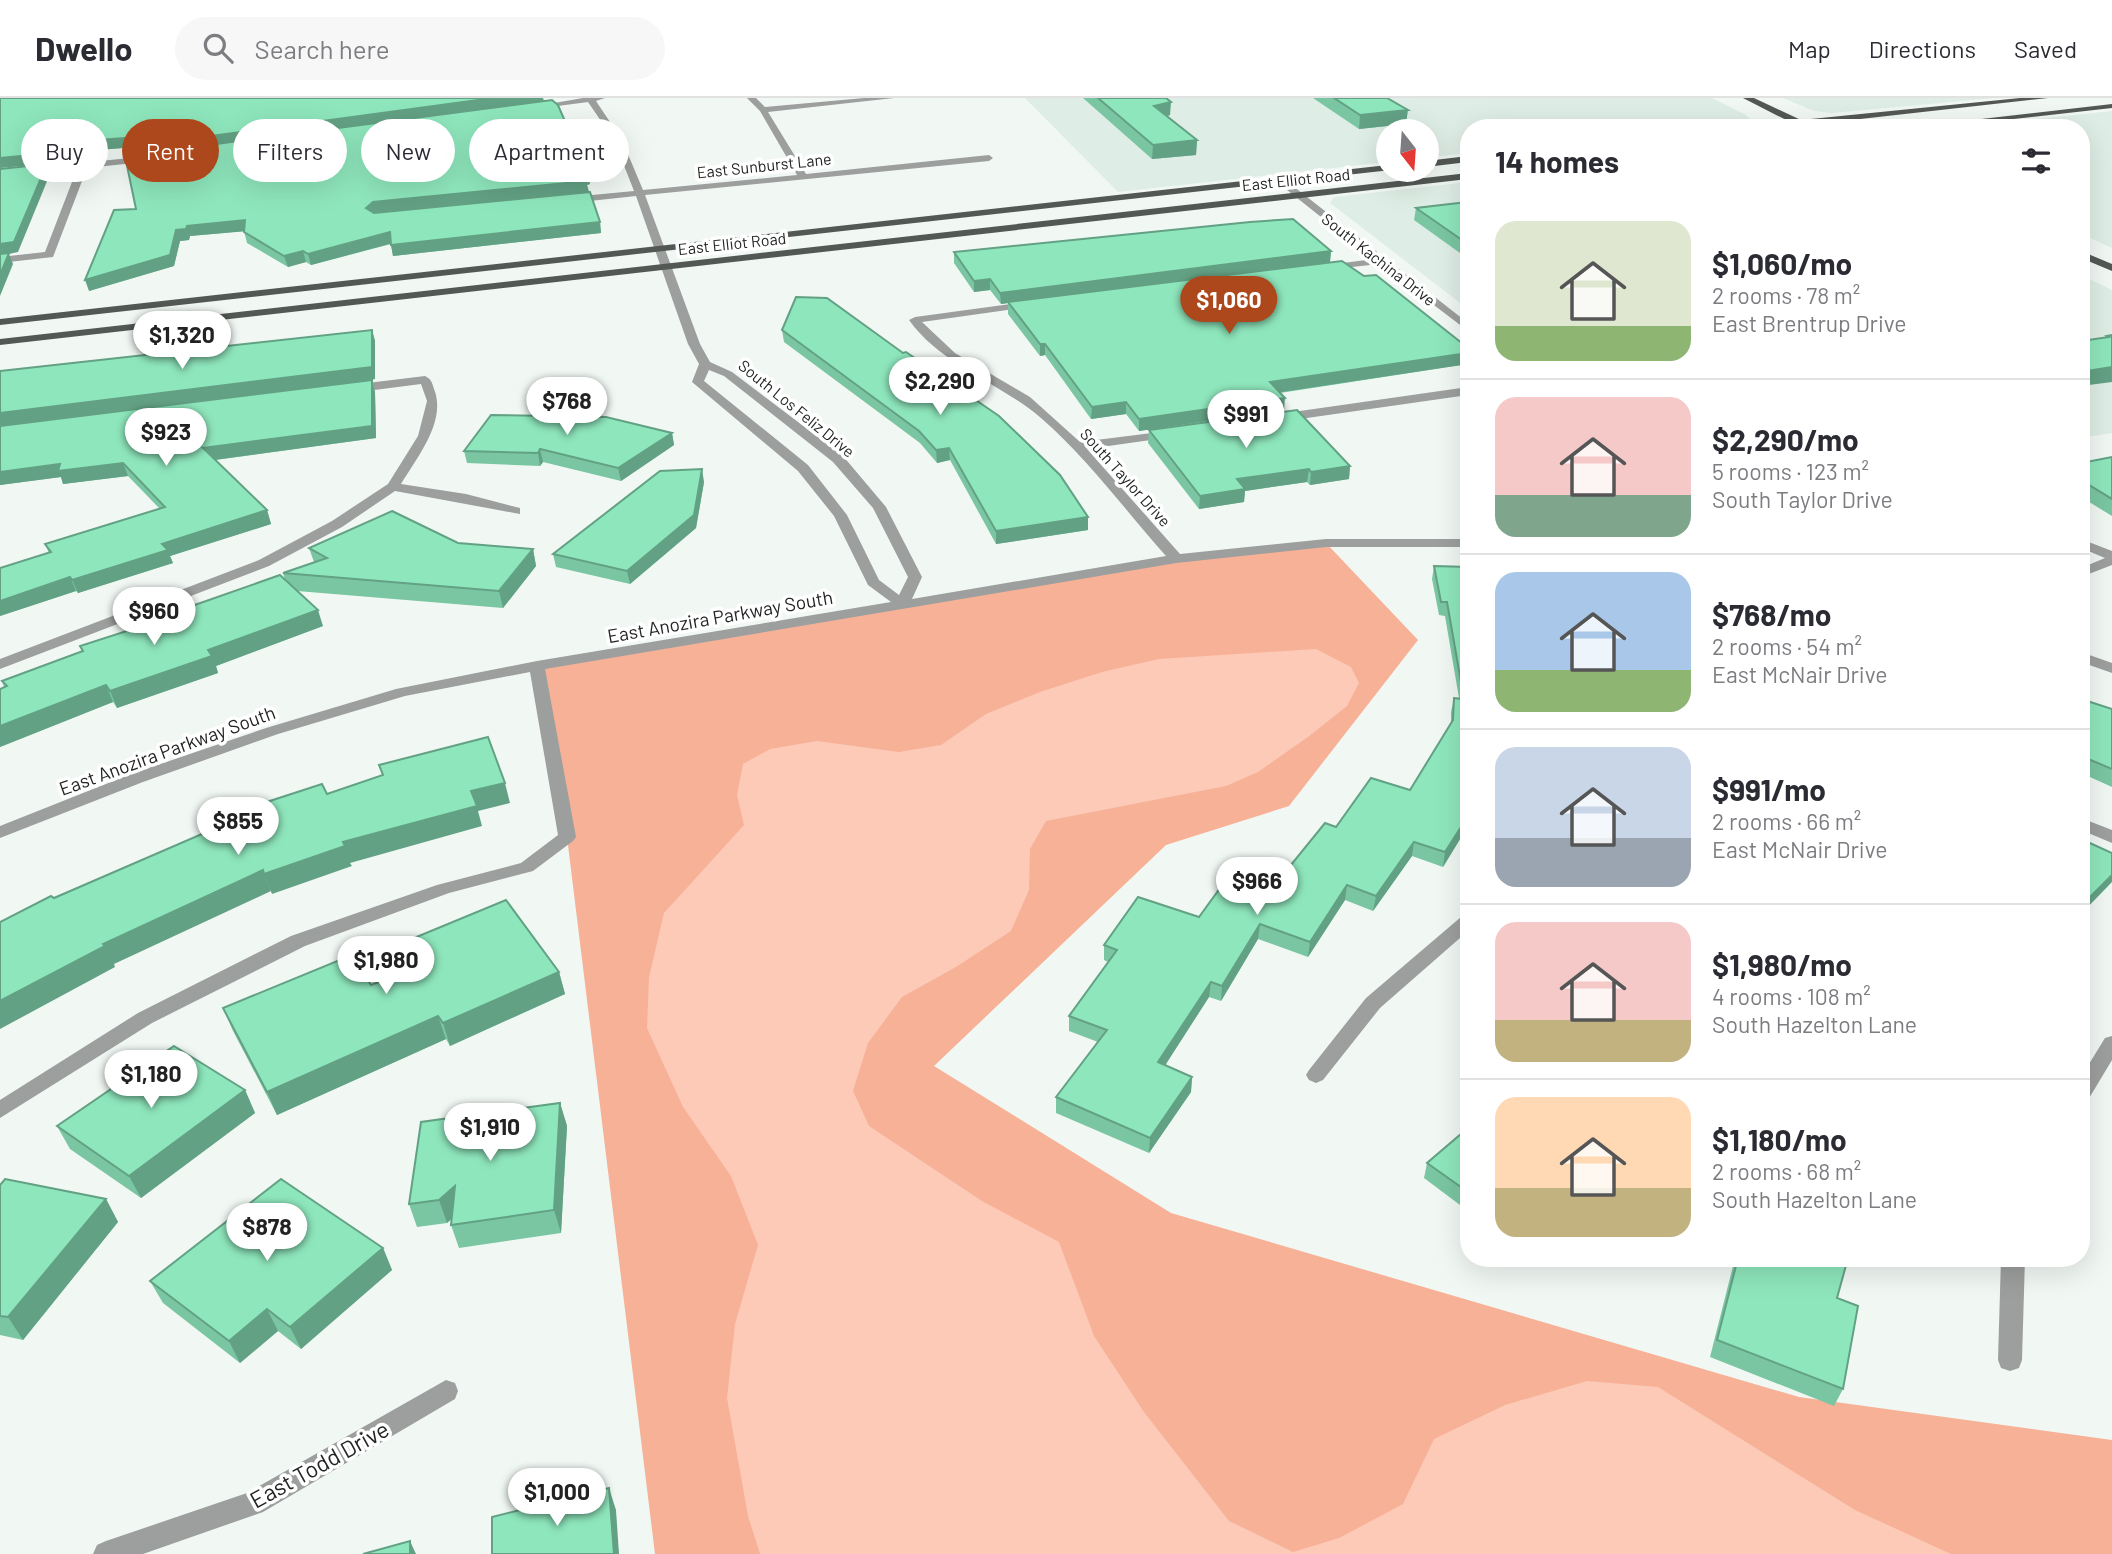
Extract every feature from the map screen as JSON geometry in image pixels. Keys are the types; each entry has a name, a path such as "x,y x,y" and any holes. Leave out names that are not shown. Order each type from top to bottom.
{"main road":[{"path":"1747,98 1793,119"},
{"path":"1830,119 2044,98"},
{"path":"1990,119 2112,106"},
{"path":"1439,162 1460,160"},
{"name":"East Elliot Road","path":"0,322 1376,169"},
{"name":"East Elliot Road","path":"0,342 1294,191 1460,177"},
{"path":"2090,258 2112,268"}],"street":[{"path":"527,108 602,98"},
{"path":"751,98 762,110 803,177"},
{"path":"762,110 890,98"},
{"path":"589,99 603,114 618,140 640,194 694,344 705,364 698,382 803,468 841,515 873,582 902,604"},
{"name":"East Sunburst Lane","path":"563,201 989,158"},
{"path":"0,174 21,172"},
{"path":"0,260 50,255 77,182"},
{"name":"South Kachina Drive","path":"1294,191 1460,322"},
{"path":"1311,270 1381,261"},
{"name":"South Taylor Drive","path":"1041,303 915,320 925,337 1026,399 1078,446 1176,559"},
{"name":"South Los Feliz Drive","path":"705,364 728,374 838,459 879,507 915,577 902,604"},
{"path":"0,664 264,563 337,524 393,487 424,436 433,401 425,380 343,390"},
{"path":"1261,420 1460,392"},
{"path":"1078,446 1192,430"},
{"path":"393,487 466,498 515,511"},
{"name":"East Anozira Parkway South","path":"0,832 136,778 272,731 402,692 537,666 1176,559 1326,543 1460,543"},
{"path":"2090,547 2112,558"},
{"path":"2090,569 2112,558"},
{"path":"2090,660 2112,668"},
{"path":"0,1110 145,1018 298,941 443,889 527,867 567,837 537,666"},
{"path":"2090,827 2112,837"},
{"path":"1316,1075 1373,1003 1460,928"},
{"path":"2090,1079 2112,1043"},
{"path":"2010,1360 2012,1267"},
{"name":"East Todd Drive","path":"106,1554 254,1503 446,1391"}],"shaded area":[{"path":"1025,98 1712,98 1750,119 1460,119 1460,154 1439,156 1439,119 1376,119 1376,163 1118,192"},
{"path":"1783,98 1995,98 1832,113 1814,111"},
{"path":"2112,111 2112,248 2090,238 2090,119 2037,119"},
{"path":"1460,183 1460,303 1330,203 1334,197"},
{"path":"2090,279 2112,290 2112,433 2090,437"},
{"path":"1326,543 1418,640 1289,806 1166,845 934,1066 1171,1213 1799,1397 2112,1440 2112,1554 655,1554 567,837 537,666 1176,559"},
{"path":"1316,649 1351,667 1359,683 1347,706 1258,772 1226,786 1046,821 1030,849 1029,890 1011,931 956,967 902,997 868,1043 853,1091 869,1126 982,1201 1059,1242 1094,1336 1144,1412 1229,1521 1293,1552 1339,1538 1403,1504 1434,1439 1505,1405 1587,1381 1658,1387 1855,1510 1951,1554 760,1554 748,1516 727,1398 735,1324 758,1245 731,1176 683,1107 647,1028 649,977 664,913 744,825 737,795 743,764 770,749 817,741 899,752 941,745 986,714 1040,692 1102,672 1159,659"}],"building":[{"path":"0,98 493,98 337,119 233,119 233,133 219,135 219,119 122,119 122,138 108,139 108,119 21,119 21,156 0,158"},
{"path":"1098,98 1166,98 1171,102 1154,106 1197,140 1153,145"},
{"path":"1334,98 1387,98 1408,110 1360,115"},
{"path":"552,100 558,105 564,119 469,119 469,182 577,182 373,202 366,208 374,213 590,192 600,222 391,245 390,232 308,254 303,251 284,256 244,232 245,220 187,226 186,229 176,230 170,255 85,280 114,210 136,209 130,182 219,182 219,144 233,142 233,182 347,182 347,127 361,125 361,182 455,182 455,119 407,119"},
{"path":"21,167 21,182 39,182 14,242 0,244 0,169"},
{"path":"1460,203 1460,239 1416,208"},
{"path":"1293,219 1331,251 1000,293 990,279 974,281 954,252 1250,222"},
{"path":"9,253 0,275 0,254"},
{"path":"1342,261 1364,276 1376,275 1460,342 1460,354 1270,382 1285,398 1139,419 1126,402 1092,407 1045,344 1040,344 1008,302"},
{"path":"796,297 827,298 903,353 906,352 999,416 1060,475 1088,517 996,531 949,448 936,450 919,431 782,330"},
{"path":"372,330 372,367 0,413 0,371"},
{"path":"2112,335 2112,367 2090,371 2090,340 2109,337 2107,336"},
{"path":"372,380 372,426 203,448 267,510 162,544 168,550 72,580 70,577 0,601 0,568 51,552 45,544 165,507 123,463 58,471 60,464 0,472 0,426"},
{"path":"1297,410 1350,466 1237,479 1245,489 1200,496 1149,430"},
{"path":"491,415 606,417 672,433 618,468 540,449 538,453 464,451"},
{"path":"2112,457 2112,499 2090,486 2090,461"},
{"path":"702,469 694,515 627,571 553,554 660,471"},
{"path":"392,511 458,543 533,549 499,591 283,573 327,558 309,548"},
{"path":"1434,566 1460,567 1460,676 1447,602 1441,602"},
{"path":"280,575 318,610 208,650 212,656 110,691 106,685 0,726 0,689 7,686 2,681 83,651 80,646 192,610 189,607"},
{"path":"1454,698 1460,699 1460,829 1445,852 1414,842 1376,896 1347,885 1310,942 1260,924 1222,986 1211,982 1158,1062 1192,1077 1150,1138 1056,1097 1107,1030 1069,1016 1117,950 1104,945 1138,897 1199,917 1239,862 1282,876 1325,823 1336,827 1371,778 1410,790 1453,720"},
{"path":"2090,702 2112,709 2112,769 2090,760"},
{"path":"488,737 505,783 471,791 477,806 343,842 345,846 264,874 263,870 103,944 105,946 0,1001 0,922 51,896 54,898 239,818 236,812 322,784 327,794 383,775 379,765"},
{"path":"2090,843 2112,853 2112,875 2090,897"},
{"path":"506,900 559,972 443,1023 438,1016 267,1092 223,1008 352,955 371,985 430,962 414,938"},
{"path":"174,1046 245,1090 129,1176 57,1126"},
{"path":"560,1103 554,1210 451,1225 455,1186 439,1200 409,1204 421,1122"},
{"path":"1460,1135 1460,1186 1427,1163"},
{"path":"5,1179 106,1199 8,1317 0,1316 0,1185"},
{"path":"281,1179 383,1248 290,1327 267,1309 229,1341 150,1281"},
{"path":"1736,1267 1846,1267 1837,1298 1858,1306 1843,1389 1717,1340"},
{"path":"609,1488 614,1554 492,1554 492,1517"},
{"path":"410,1541 410,1554 363,1554"}]}
